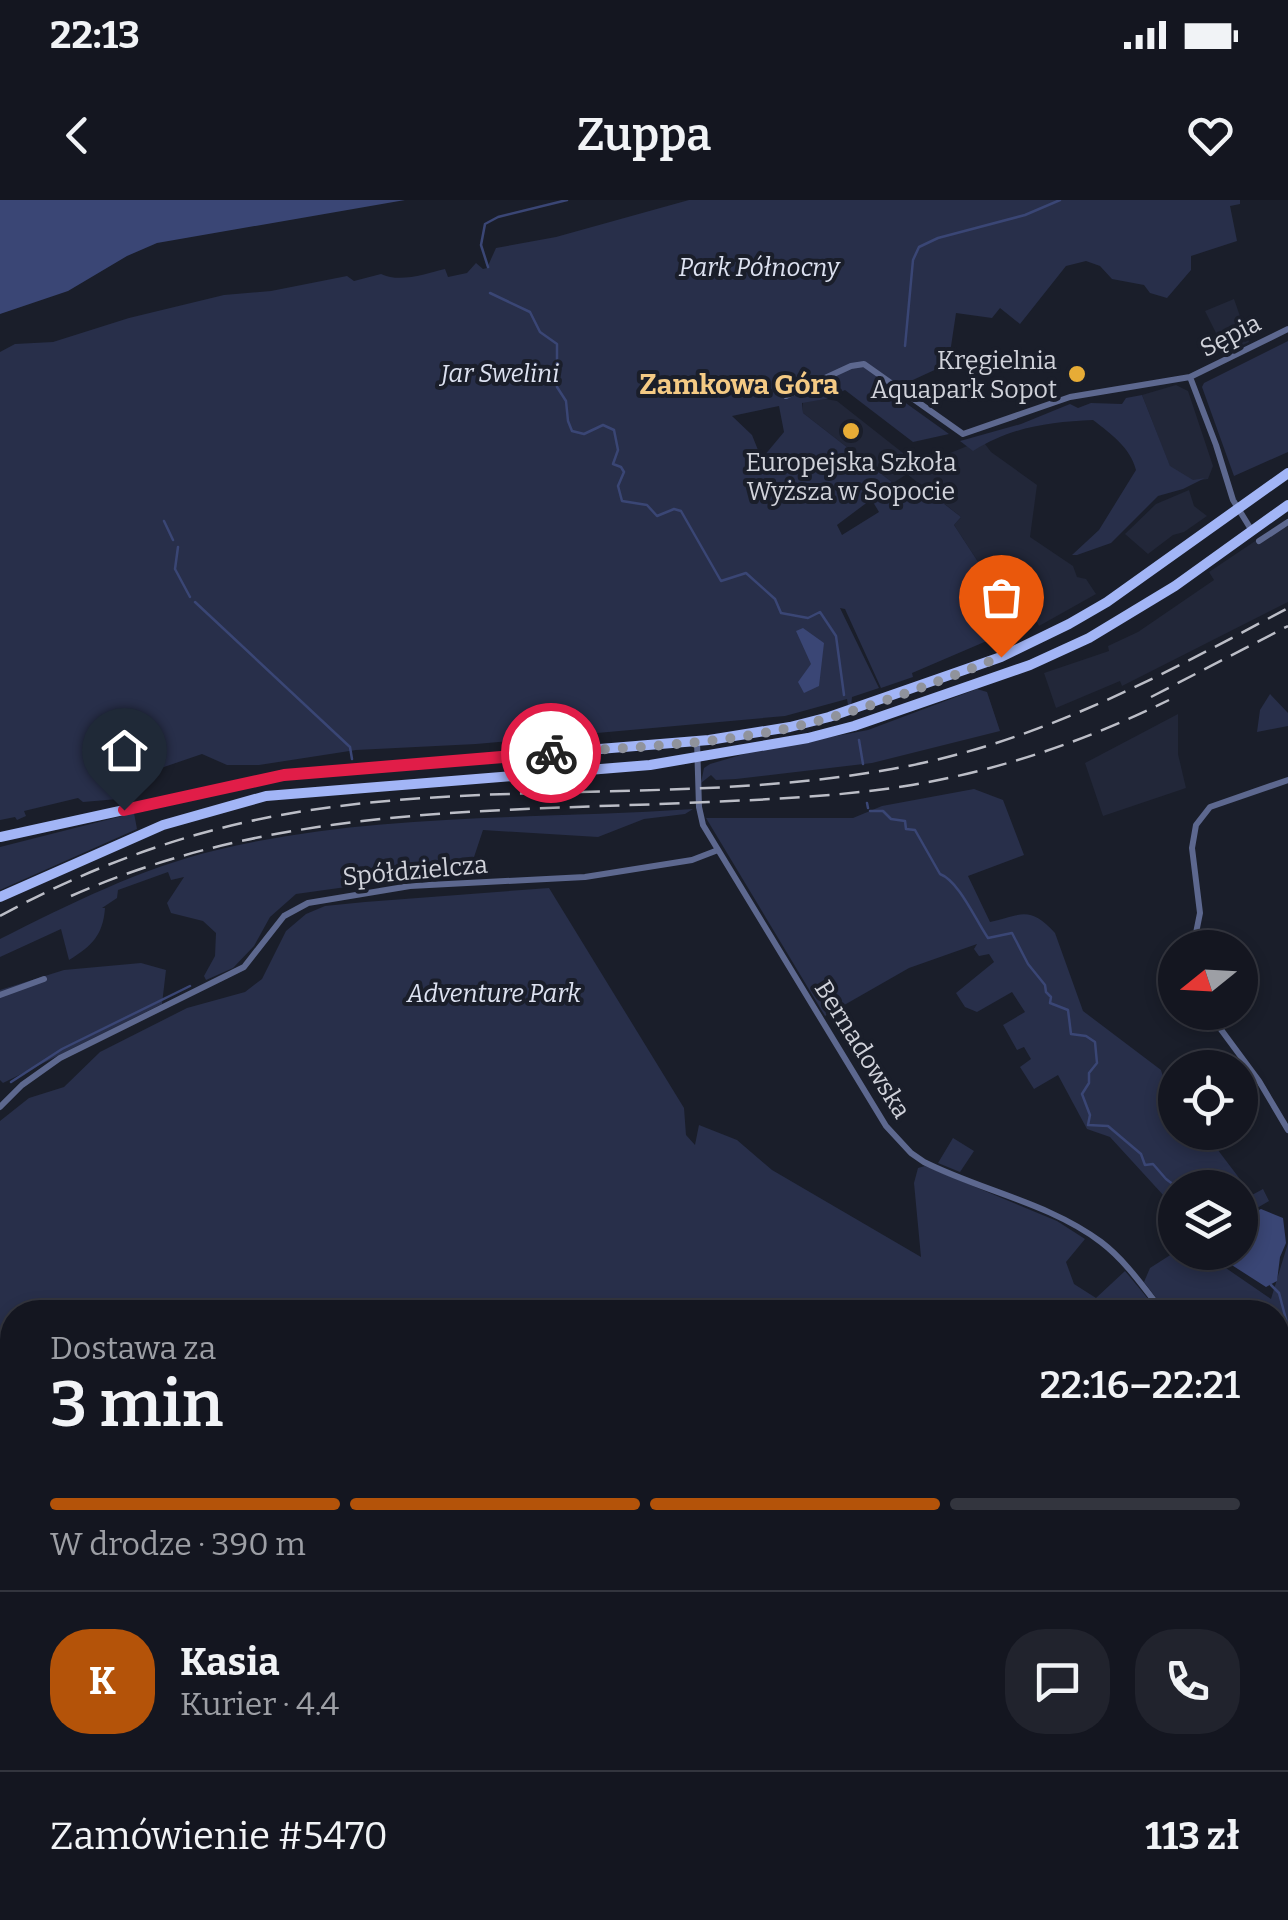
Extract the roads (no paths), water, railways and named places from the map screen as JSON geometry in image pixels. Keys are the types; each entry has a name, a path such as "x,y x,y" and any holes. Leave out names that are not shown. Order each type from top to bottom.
{"main road":[{"path":"0,837 284,775 697,742 790,727 850,711 964,672 1048,635 1108,602 1288,473"},
{"path":"0,898 163,825 246,800 627,768 854,726 1030,664 1089,638 1255,536 1288,505"}],"street":[{"name":"Sępia","path":"1190,378 1288,328"},
{"path":"786,396 851,366 864,364 963,434 1070,397 1190,378 1237,510 1255,536 1288,522"},
{"name":"Bernadowska","path":"697,742 700,818 877,1114 898,1140 916,1156 947,1173 1056,1215 1100,1242 1134,1274 1153,1300"},
{"path":"1197,930 1200,913 1192,848 1196,825 1210,807 1288,780"},
{"name":"Spółdzielcza","path":"0,1107 22,1085 60,1058 244,968 284,916 308,903 410,886 585,877 692,860 718,850"},
{"path":"0,995 44,979"},
{"path":"1222,1030 1260,1080 1288,1130"}],"waterway":[{"path":"488,267 481,245 485,224 498,217 567,200"},
{"path":"905,346 913,260 919,247 938,238 1025,215 1060,200"},
{"path":"490,293 530,312 540,332 557,344 557,387 566,401 572,431 584,434 603,425 614,430 618,450 613,464 624,472 618,486 622,501 647,505 657,516 674,509 681,511 721,581 746,573 775,599 781,613 808,618 820,612 836,636 844,695"},
{"path":"164,521 173,540"},
{"path":"178,547 175,569 190,597"},
{"path":"195,602 350,747 352,759"},
{"path":"859,740 863,764"},
{"path":"867,803 868,808"},
{"path":"870,811 883,811 891,819 905,821 906,829 915,830 940,874 960,893 988,938 1012,933 1028,964 1045,985 1050,1003 1068,1010 1071,1034 1095,1042 1097,1063 1082,1094 1090,1115 1088,1125 1108,1126 1141,1154 1145,1165 1153,1164 1158,1170"},
{"path":"11,1082 62,1049 190,986"},
{"path":"1271,1285 1281,1300"}],"railway":[{"path":"0,916 144,851 220,828 298,812 446,797 670,790 818,780 945,758 997,743 1096,705 1288,608"},
{"path":"1151,697 1288,626"},
{"path":"71,896 149,866 227,844 305,829 465,812 785,798 912,785 1043,752 1169,700"}],"place":[{"name":"Kręgielnia Aquapark Sopot","path":"1077,374"},
{"name":"Europejska Szkoła Wyższa w Sopocie","path":"851,431"}],"district":[{"name":"Zamkowa Góra","path":"739,384"}],"park label":[{"name":"Park Północny","path":"759,267"},
{"name":"Jar Swelini","path":"500,373"},
{"name":"Adventure Park","path":"494,993"}]}
